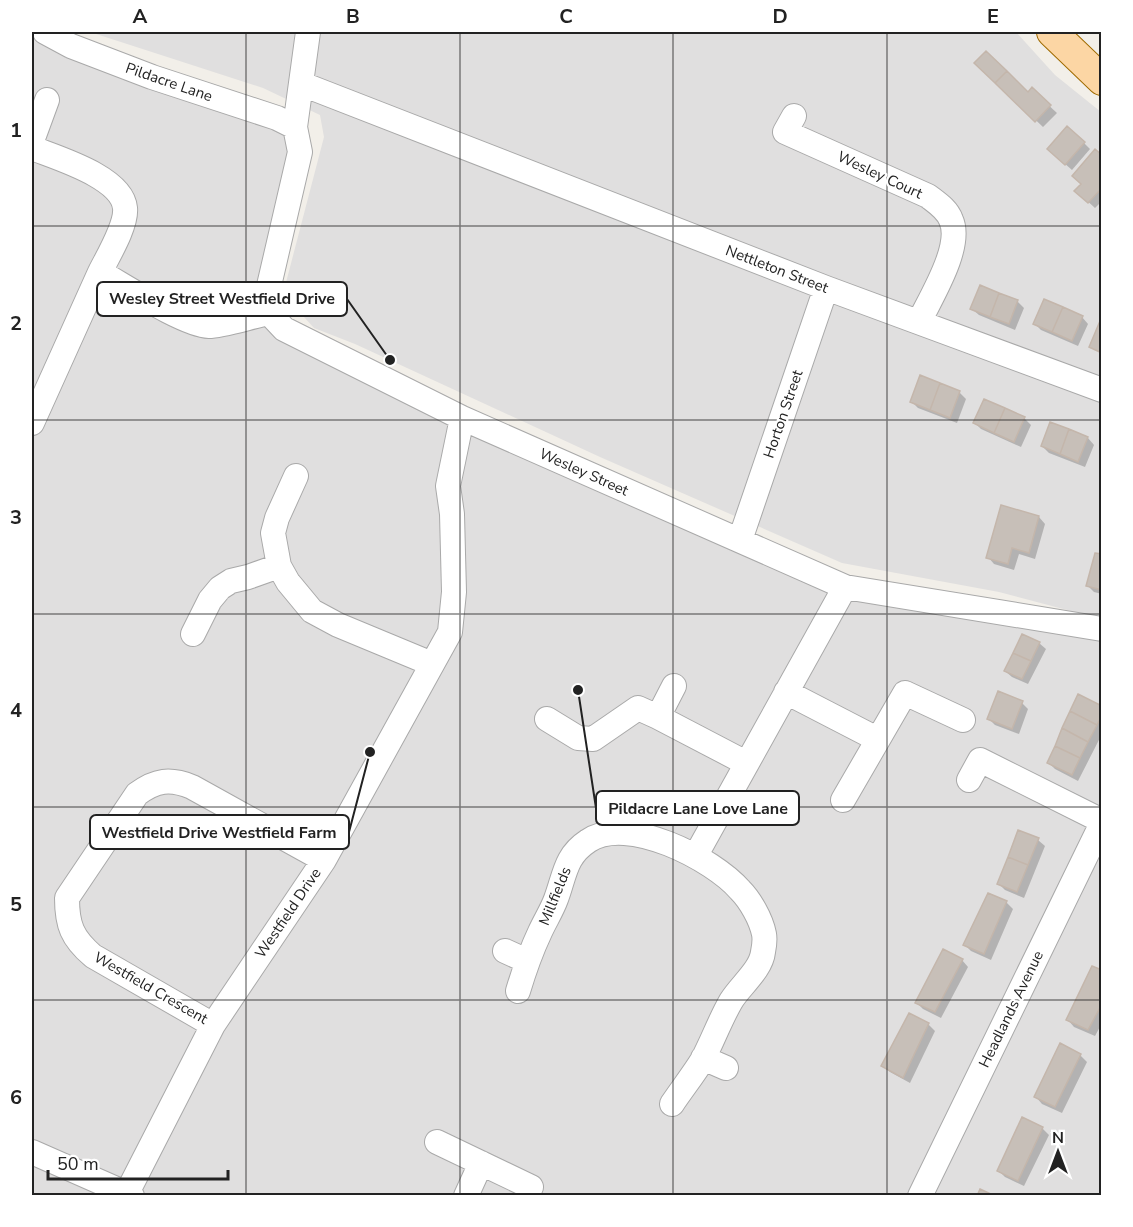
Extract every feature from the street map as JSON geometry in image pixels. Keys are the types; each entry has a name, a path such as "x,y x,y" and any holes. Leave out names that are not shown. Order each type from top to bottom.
{"main road":[{"path":"1052,32 1101,80"}],"street":[{"name":"Pildacre Lane","path":"45,32 71,46 192,91 277,118 295,127"},
{"path":"100,272 179,316 210,326 269,314 268,290 300,152 295,127 308,32"},
{"name":"Nettleton Street","path":"302,84 826,288 1101,390"},
{"path":"32,141 47,100"},
{"name":"Wesley Court","path":"794,116 785,132 928,196 941,205 952,220 954,236 952,251 919,322"},
{"path":"32,148 96,163 122,196 126,209 123,224 32,423"},
{"name":"Horton Street","path":"740,540 826,288"},
{"name":"Wesley Street","path":"269,314 284,329 462,418 845,587 1101,629"},
{"name":"Westfield Drive","path":"129,1194 213,1025 324,860 450,632 454,592 452,514 448,486 462,418"},
{"path":"296,476 277,518 273,533 279,566 298,596 312,611 338,625 432,664"},
{"path":"193,634 210,600 220,588 231,581 248,578 279,566"},
{"path":"696,855 845,587"},
{"path":"658,717 674,686"},
{"path":"786,692 877,739"},
{"path":"843,800 905,693 963,720"},
{"path":"547,719 578,738 593,739 638,708 746,763"},
{"name":"Headlands Avenue","path":"920,1196 1101,822 980,760 969,780"},
{"name":"Westfield Crescent","path":"213,1025 93,956 78,943 70,929 67,898 137,794 151,784 162,782 177,781 192,787 324,860"},
{"name":"Millfields","path":"518,991 527,961 556,899 563,872 575,851 591,839 614,833 638,835 669,843 696,855 720,872 740,890 755,912 764,934 763,955 732,1000 703,1058 672,1104"},
{"path":"505,951 527,961"},
{"path":"703,1058 726,1068"},
{"path":"437,1142 531,1186"},
{"path":"32,1152 129,1194"},
{"path":"466,1196 482,1163"}],"shaded area":[{"path":"32,32 45,32 295,127 269,313 845,587 1101,632 1101,1195 32,1195"},
{"path":"90,32 1016,32 1055,75 1101,112 1101,619 999,592 842,563 600,457 355,344 314,328 283,294 324,137 320,115 263,88"}],"building":[{"path":"986,51 1007,71 995,83 974,63"},
{"path":"1007,71 1028,92 1032,87 1051,105 1035,122 995,83"},
{"path":"1067,126 1085,142 1065,165 1047,149"},
{"path":"1095,149 1102,155 1102,188 1088,203 1074,191 1081,184 1072,176"},
{"path":"980,285 999,293 990,317 970,309"},
{"path":"999,293 1018,300 1009,324 990,317"},
{"path":"1044,299 1063,307 1052,332 1033,324"},
{"path":"1063,307 1083,316 1072,341 1052,332"},
{"path":"1100,321 1102,322 1102,353 1089,347"},
{"path":"920,375 940,383 930,410 910,402"},
{"path":"940,383 960,391 950,418 930,410"},
{"path":"984,399 1005,408 994,433 973,423"},
{"path":"1005,408 1025,417 1014,442 994,433"},
{"path":"1050,422 1069,429 1060,454 1041,446"},
{"path":"1069,429 1088,437 1078,462 1060,454"},
{"path":"1001,505 1039,516 1029,553 1012,548 1008,564 986,558"},
{"path":"1095,553 1102,554 1102,590 1086,586"},
{"path":"1022,634 1040,642 1031,661 1013,653"},
{"path":"1013,653 1031,661 1022,679 1004,671"},
{"path":"998,691 1023,701 1012,729 987,719"},
{"path":"1078,694 1102,706 1102,715 1097,725 1070,711"},
{"path":"1070,711 1097,725 1088,742 1062,728"},
{"path":"1062,728 1088,742 1080,758 1055,746"},
{"path":"1055,746 1080,758 1072,775 1047,763"},
{"path":"1018,830 1039,838 1028,865 1008,857"},
{"path":"1008,857 1028,865 1017,892 997,884"},
{"path":"988,893 1007,901 984,954 963,945"},
{"path":"943,949 963,959 935,1012 915,1003"},
{"path":"1092,966 1102,970 1102,1004 1088,1030 1066,1020"},
{"path":"909,1013 929,1023 903,1078 881,1066"},
{"path":"1060,1043 1081,1054 1055,1107 1034,1097"},
{"path":"1022,1117 1043,1127 1018,1181 997,1171"},
{"path":"980,1189 995,1196 977,1196"}],"place":[{"name":"Wesley Street Westfield Drive","path":"390,360"},
{"name":"Pildacre Lane Love Lane","path":"578,690"},
{"name":"Westfield Drive Westfield Farm","path":"370,752"}]}
